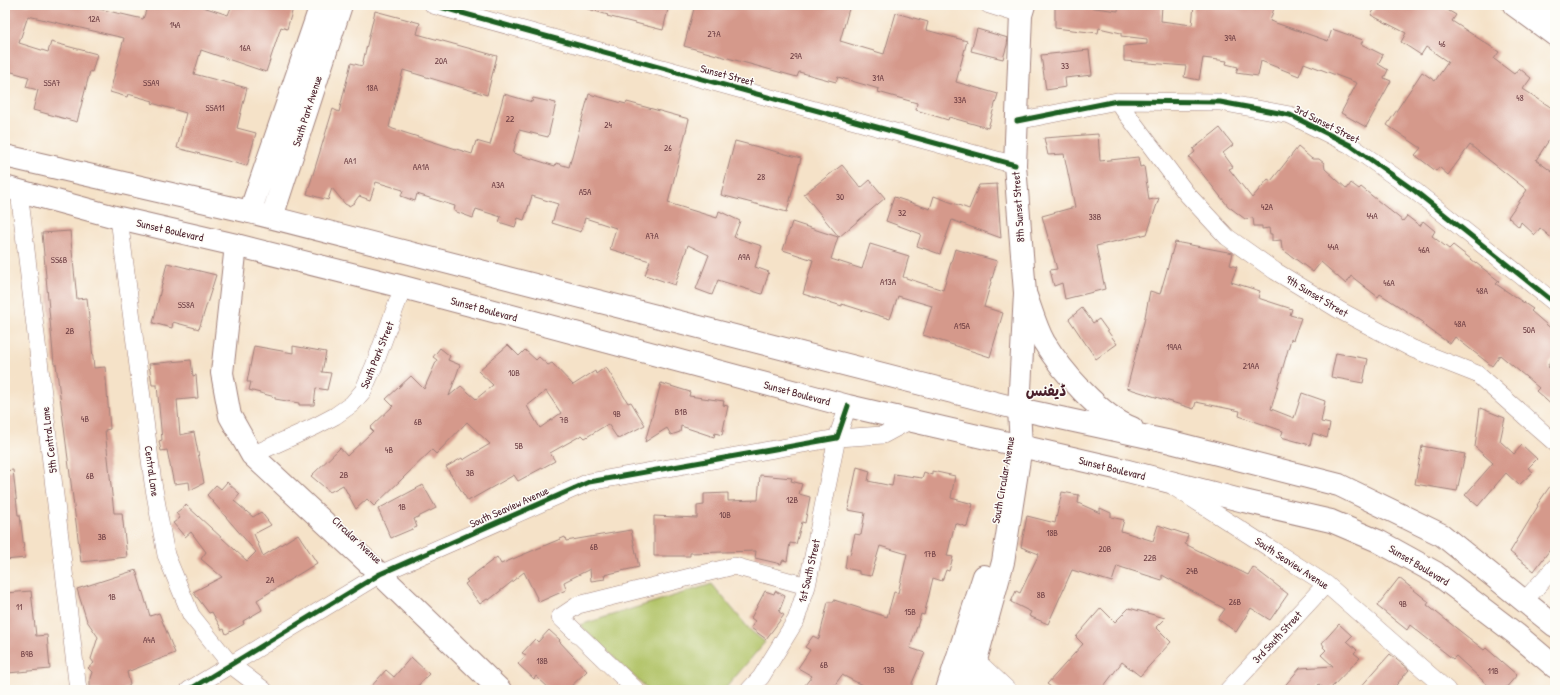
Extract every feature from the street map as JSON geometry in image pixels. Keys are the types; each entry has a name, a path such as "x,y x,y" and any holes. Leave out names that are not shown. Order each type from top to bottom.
{"main road":[{"name":"South Park Avenue","path":"250,212 321,5"},
{"name":"South Park Avenue","path":"272,217 342,5"},
{"path":"1514,5 1551,32"},
{"path":"1551,32 1543,24 1543,17 1547,11 1555,8"},
{"name":"8th Sunset Street","path":"1019,409 1024,293 1015,165 1023,10"},
{"path":"5,156 272,217 1019,409 1171,442 1339,485 1442,535 1555,626"},
{"name":"Sunset Boulevard","path":"12,189 119,218 236,245 403,287 848,406 1120,469 1331,521 1378,541 1436,573 1516,634 1555,667"},
{"path":"236,245 222,372 230,416 252,455"},
{"path":"1024,293 1044,342 1070,377 1096,404 1121,424 1171,442"},
{"name":"South Circular Avenue","path":"973,679 1003,562 1014,445 1019,409"},
{"name":"South Circular Avenue","path":"947,690 990,555 1014,445"},
{"name":"Circular Avenue","path":"252,455 380,574 500,690"}],"street":[{"name":"Sunset Street","path":"434,5 1015,165"},
{"path":"989,5 1023,10"},
{"name":"3rd Sunset Street","path":"1017,121 1118,101 1220,102 1290,115 1350,145 1415,191 1555,303"},
{"name":"9th Sunset Street","path":"1118,101 1186,193 1226,237 1275,271 1341,311 1413,349 1477,374 1555,443"},
{"name":"5th Central Lane","path":"12,189 78,690"},
{"name":"Central Lane","path":"119,218 153,483 166,555 191,615 231,665 264,690"},
{"name":"South Park Street","path":"252,455 323,423 352,404 363,391 374,366 403,287"},
{"path":"837,438 848,406"},
{"name":"South Seaview Avenue","path":"189,690 380,574 589,482 837,438 883,435 909,421"},
{"name":"1st South Street","path":"749,690 761,677 796,620 807,586 837,438"},
{"name":"South Seaview Avenue","path":"1164,481 1326,584 1447,690"},
{"path":"636,690 560,617 578,605 734,566 807,586"},
{"path":"1524,600 1555,567"},
{"name":"3rd South Street","path":"1228,690 1326,584"},
{"path":"973,679 1008,690"}],"green space":[{"path":"712,584 750,630 765,642 724,690 648,690 580,625"}],"building":[{"path":"5,5 82,5 143,19 148,5 197,5 228,15 232,5 294,5 287,29 281,27 266,72 201,50 194,74 247,88 237,128 256,133 247,166 177,148 186,113 128,94 127,97 110,92 124,38 28,16 19,43 48,52 51,42 97,54 92,72 90,71 77,122 33,110 38,90 26,87 29,77 5,70"},
{"path":"585,5 669,5 663,30 607,16 608,15 585,8"},
{"path":"695,5 850,5 840,41 884,54 896,13 928,22 926,30 967,41 956,82 998,94 988,128 949,117 948,120 916,110 917,103 878,92 879,89 838,77 836,82 799,72 797,77 684,46"},
{"path":"1055,5 1072,5 1118,11 1119,5 1162,5 1161,21 1192,25 1194,5 1275,5 1270,21 1328,41 1332,29 1363,40 1361,44 1383,55 1378,64 1388,70 1384,78 1391,81 1366,127 1341,113 1357,83 1304,63 1299,76 1261,61 1258,76 1236,73 1238,67 1226,64 1227,61 1203,58 1199,80 1184,77 1186,66 1124,61 1124,46 1147,44 1147,39 1121,36 1121,33 1099,28 1098,33 1055,28"},
{"path":"1377,5 1439,5 1456,15 1452,21 1499,52 1494,59 1514,74 1519,68 1531,78 1523,89 1555,110 1555,131 1536,160 1555,174 1555,241 1540,228 1535,235 1521,222 1519,227 1508,217 1527,190 1470,145 1448,175 1439,167 1436,171 1415,155 1421,148 1387,125 1422,72 1435,81 1448,62 1426,47 1421,55 1401,42 1406,33 1371,15"},
{"path":"375,11 420,23 417,34 497,56 487,95 403,70 389,127 393,129 472,154 476,141 490,145 504,94 532,102 533,98 556,103 548,137 519,130 513,153 555,166 556,163 569,167 589,94 626,104 627,102 689,119 668,203 717,218 719,211 740,221 734,237 762,246 755,267 769,272 762,294 718,280 712,295 696,289 709,255 688,245 675,285 645,275 650,261 610,249 616,228 585,218 581,232 552,223 558,204 532,196 524,220 518,218 515,227 499,222 501,217 476,209 473,218 454,211 455,206 417,194 415,201 401,196 403,190 376,182 370,200 359,196 354,203 349,206 345,204 332,188 328,200 307,194 333,109 339,112 351,63 362,66"},
{"path":"977,29 1008,38 1003,59 971,51"},
{"path":"1089,50 1092,75 1065,78 1066,87 1046,90 1041,55"},
{"path":"1220,128 1233,145 1223,153 1233,167 1229,169 1252,198 1268,179 1271,181 1298,147 1312,159 1319,159 1324,163 1325,169 1347,189 1351,183 1359,189 1361,187 1403,221 1407,216 1420,226 1423,221 1435,231 1432,236 1449,249 1453,245 1499,281 1496,284 1533,309 1531,311 1555,332 1555,356 1548,364 1548,367 1555,373 1555,408 1536,391 1539,388 1500,355 1492,366 1455,337 1450,344 1422,324 1423,322 1380,294 1378,297 1351,276 1346,284 1321,262 1313,272 1282,249 1281,240 1272,241 1272,234 1270,234 1269,228 1262,229 1262,226 1254,226 1253,218 1245,219 1228,206 1189,157 1195,152 1193,149"},
{"path":"1098,134 1100,161 1138,157 1140,167 1144,166 1149,200 1159,198 1147,234 1096,246 1105,289 1065,299 1062,283 1054,286 1050,270 1057,269 1042,216 1075,207 1064,154 1048,155 1044,138"},
{"path":"735,141 801,158 787,212 721,195"},
{"path":"842,165 861,188 870,180 885,198 839,237 804,194"},
{"path":"997,184 1001,238 952,220 940,254 917,246 921,234 886,221 894,197 930,209 934,196 969,209 979,185"},
{"path":"792,222 838,237 831,259 862,269 870,244 909,256 903,277 943,290 955,249 997,261 984,307 1003,313 990,357 923,335 932,306 898,296 890,319 803,294 813,260 783,250"},
{"path":"70,231 77,299 87,298 94,368 105,367 110,429 105,430 114,513 122,513 127,557 81,562 56,364 54,364 42,233"},
{"path":"1175,242 1233,253 1230,265 1237,267 1231,282 1260,291 1258,298 1292,309 1290,315 1301,318 1293,340 1291,339 1271,409 1294,418 1302,393 1325,401 1321,422 1330,424 1327,438 1313,433 1310,445 1281,437 1283,431 1239,416 1240,411 1196,402 1194,409 1127,388 1144,322 1150,291 1160,294"},
{"path":"167,263 216,275 199,329 173,322 172,328 153,323"},
{"path":"1082,308 1093,323 1099,319 1117,344 1096,359 1069,319"},
{"path":"508,345 519,356 525,350 536,360 539,357 548,365 552,363 573,385 595,371 596,374 606,367 628,403 631,402 645,425 618,439 608,424 585,438 582,435 550,453 555,461 518,481 514,475 468,501 446,467 462,458 463,460 490,444 467,422 436,454 432,450 374,506 367,499 356,509 343,485 330,492 311,476 340,448 347,456 373,431 370,428 393,406 386,399 411,376 424,389 437,360 433,357 440,348 450,356 448,360 460,365 449,396 461,386 476,399 493,385 478,371","holes":["546,391 561,413 540,428 527,406"]},
{"path":"254,346 293,353 293,346 326,352 322,372 331,373 327,390 316,388 314,405 299,405 299,403 275,399 275,397 249,390 251,382 247,382"},
{"path":"1336,353 1368,359 1363,383 1331,377"},
{"path":"191,360 193,376 196,375 198,398 177,400 180,435 194,432 204,483 190,490 189,482 174,484 167,450 161,451 159,441 162,440 157,385 152,385 149,364"},
{"path":"661,383 690,392 689,396 724,401 723,405 728,406 722,435 715,433 714,437 681,426 680,432 671,435 667,428 645,442"},
{"path":"1480,408 1505,418 1500,441 1514,454 1522,445 1537,459 1528,468 1533,472 1519,485 1506,473 1478,506 1465,495 1493,463 1475,447"},
{"path":"1422,446 1465,454 1457,491 1415,484"},
{"path":"857,467 870,471 868,481 892,486 894,474 922,478 924,472 932,475 932,471 955,476 951,498 973,504 967,527 955,523 947,556 953,557 949,571 946,570 942,581 933,578 924,615 921,614 910,648 925,653 912,683 912,690 872,690 842,675 831,690 812,690 805,685 812,676 798,668 810,650 805,647 813,636 819,639 828,602 834,602 834,600 887,617 894,592 898,593 907,554 880,546 871,576 859,574 859,571 845,568 847,554 850,555 855,534 861,535 865,513 848,510"},
{"path":"13,470 25,558 5,560 5,471"},
{"path":"760,475 792,478 791,481 802,484 799,494 810,497 805,523 802,522 796,544 790,543 787,561 783,560 781,564 755,558 756,551 690,553 690,556 654,556 654,516 697,518 697,506 704,505 704,494 728,493 728,501 758,500"},
{"path":"1555,479 1555,543 1534,571 1510,552 1538,506 1537,505"},
{"path":"227,482 240,494 234,501 253,517 261,512 271,525 254,534 263,556 298,534 317,563 257,600 262,610 243,621 244,624 226,634 224,629 222,630 212,612 209,613 193,592 222,577 201,559 206,552 191,532 185,537 173,523 180,518 176,513 186,505 247,561 256,552 207,495 216,485 221,489"},
{"path":"423,485 436,508 414,519 417,527 391,538 378,509"},
{"path":"1062,492 1079,495 1078,503 1100,513 1100,508 1111,513 1111,517 1124,520 1121,531 1153,541 1158,525 1188,535 1185,544 1248,575 1253,567 1288,594 1270,620 1251,608 1236,632 1218,619 1225,609 1162,575 1162,580 1117,566 1112,582 1072,570 1048,624 1029,616 1031,612 1011,602 1016,591 1020,593 1039,554 1021,547 1027,516 1055,523"},
{"path":"631,530 639,567 604,575 605,579 591,581 590,569 564,582 566,590 539,602 524,572 489,600 487,599 480,604 465,584 468,582 466,580 497,557 501,564 565,537 566,541"},
{"path":"136,570 150,616 159,613 175,653 127,672 130,685 123,690 90,690 90,678 92,672 88,668 94,663 91,659 98,637 87,621 77,589"},
{"path":"1399,578 1429,602 1427,605 1484,650 1486,648 1517,675 1504,690 1493,690 1456,656 1453,659 1410,625 1407,630 1377,606"},
{"path":"31,591 36,636 47,635 50,669 8,673 5,639 5,593"},
{"path":"765,591 774,594 775,591 785,596 779,612 784,615 766,639 751,628 755,621 751,618"},
{"path":"1101,608 1115,622 1129,608 1165,618 1156,627 1171,642 1140,676 1122,662 1101,690 1055,690 1047,684 1083,644 1076,637"},
{"path":"1339,624 1352,636 1347,641 1357,650 1354,653 1360,658 1329,690 1325,690 1319,684 1315,690 1281,690 1300,668 1333,666 1321,655 1326,650 1322,643"},
{"path":"549,630 560,640 559,641 587,671 567,690 551,690 536,676 534,679 518,664 526,655 522,653 535,639 538,642"},
{"path":"1390,654 1409,670 1392,690 1358,690"},
{"path":"411,657 429,674 414,690 368,690 386,670 394,677"}],"cycle path":[{"path":"433,5 1015,165"},
{"path":"1017,121 1117,101 1220,102 1290,115 1350,145 1415,191 1555,303"},
{"path":"189,690 380,574 589,482 837,438 848,406"}],"district":[{"name":"ڈیفنس","path":"1046,391"}]}
